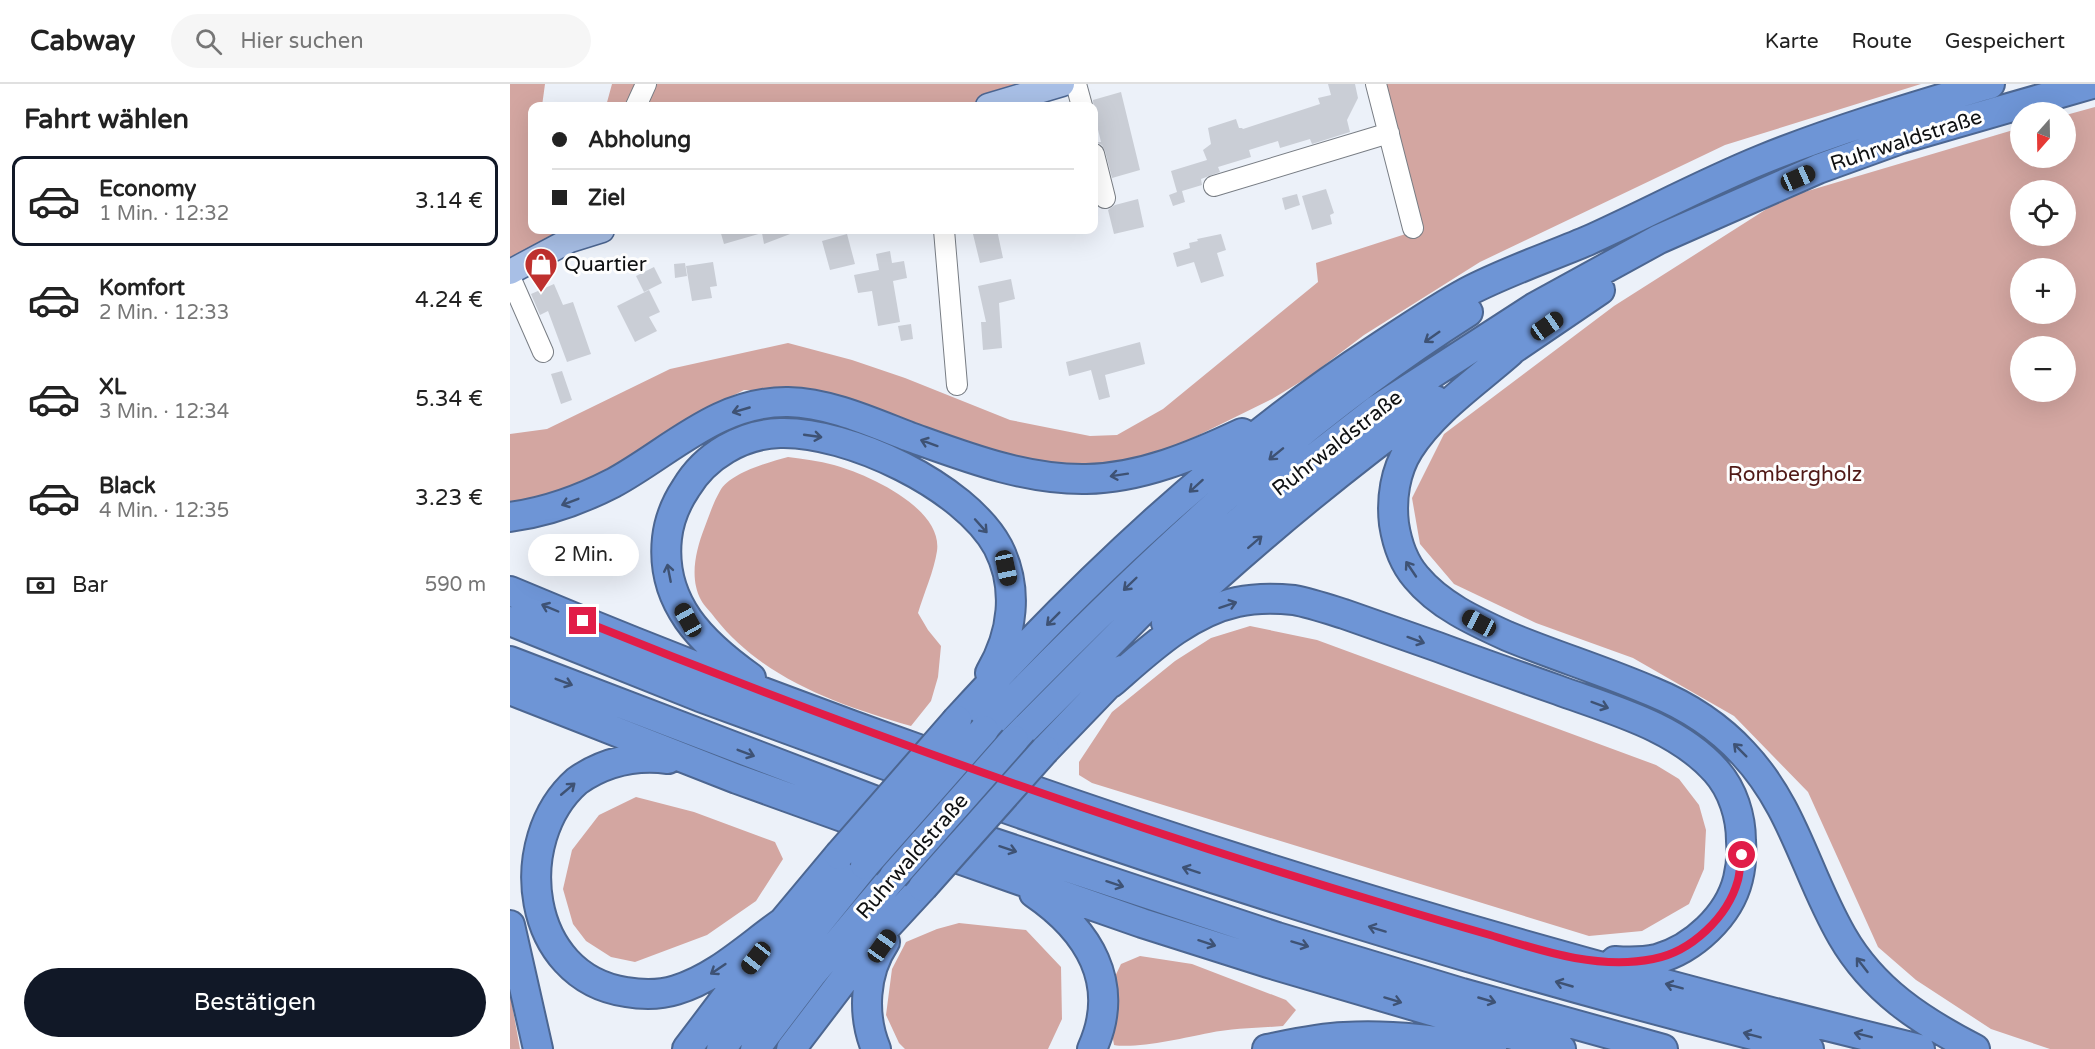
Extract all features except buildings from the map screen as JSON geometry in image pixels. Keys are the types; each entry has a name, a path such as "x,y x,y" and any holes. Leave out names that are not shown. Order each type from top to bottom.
{"highway":[{"name":"Ruhrwaldstraße","path":"1588,240 1681,195 1761,160 1904,109 1990,84"},
{"name":"Ruhrwaldstraße","path":"755,1049 812,974 894,876 1014,740 1174,579 1295,473 1376,410 1535,307 1659,239 1818,169 1901,139 2092,84"},
{"path":"791,1049 874,940 1045,750 1111,683 1150,638 1196,595 1315,492 1442,395 1716,215"},
{"path":"687,1049 783,922 957,720 1027,645 1143,533 1225,460 1289,408 1348,367 1467,292 1588,240"},
{"path":"722,1049 796,951 866,865 984,730 1150,564 1272,457 1357,389 1461,317 1588,240"},
{"path":"1510,352 1444,409 1424,429 1408,451 1394,491 1393,514 1402,556 1415,576 1445,604 1479,623 1547,653 1654,692 1694,712 1726,736 1758,769 1776,795 1842,936 1863,967 1876,982 1921,1020 1975,1049"},
{"path":"510,517 546,511 578,499 614,482 707,424 735,411 760,405 789,402 823,407 990,464 1055,477 1086,479 1147,470 1175,461 1211,448 1289,408"},
{"path":"819,714 752,678 706,642 688,620 674,596 667,573 668,526 677,501 693,476 713,456 741,441 778,433 814,435 854,445 893,461 930,482 962,506 997,546 1006,568 1012,593 1010,621 995,665 957,720"},
{"path":"510,591 819,714 1139,827 1295,878 1557,956 1920,1049"},
{"path":"1111,683 1183,625 1210,611 1236,602 1265,599 1294,600 1356,618 1602,706 1675,737 1698,753 1718,773 1732,797 1741,826 1742,855 1738,880 1731,896 1712,925 1695,940 1657,959 1634,962 1557,956"},
{"path":"510,621 700,697 849,753 1068,830 1288,902 1471,957 1630,1003 1809,1049"},
{"path":"510,661 816,780 976,838 1277,938 1663,1049"},
{"path":"510,690 715,770 1142,923 1268,963 1561,1049"},
{"path":"715,770 672,759 639,757 602,767 569,787 555,800 543,816 535,834 527,874 529,894 542,931 565,961 581,974 600,985 638,994 675,990 713,973 783,922"},
{"path":"992,871 1020,884 1048,902 1081,935 1093,955 1102,988 1103,1006 1100,1026 1092,1049"},
{"path":"876,1049 871,1037 867,1002 868,982 882,946 923,887"},
{"path":"510,925 538,1049"},
{"path":"1267,1049 1315,1040 1380,1036 1492,1049"}],"main road":[{"path":"1001,102 1062,84"},
{"path":"510,272 573,235"}],"street":[{"path":"638,102 646,84"},
{"path":"1076,84 1081,102"},
{"path":"1376,84 1413,228"},
{"path":"1215,186 1389,133"},
{"path":"1098,170 1105,198"},
{"path":"944,234 957,386"},
{"path":"510,277 543,352"}],"green space":[{"path":"510,84 545,84 543,102 528,102 528,234 593,234 510,272"},
{"path":"612,84 1062,84 1001,102 607,102"},
{"path":"1384,84 1921,84 1725,145 1480,262 1364,335 1310,376 1272,399 1150,459 1100,466 1050,465 1012,457 882,411 780,391 744,390 707,409 595,479 519,504 510,504 510,434 547,429 670,369 788,343 852,360 905,378 1010,420 1090,436 1117,435 1163,409 1318,282 1316,263 1418,230"},
{"name":"Rombergholz","path":"2095,107 2095,1049 2050,1049 1991,1029 1916,980 1878,947 1808,792 1734,716 1633,658 1536,623 1454,584 1420,544 1412,498 1444,434 1614,306 1784,198 2010,131 2010,168 2076,168 2076,112"},
{"path":"788,457 834,465 883,485 916,507 936,535 936,559 918,613 941,646 938,677 931,701 911,726 830,699 779,673 756,658 734,639 701,600 695,583 696,555 720,491 741,474"},
{"path":"1250,626 1317,640 1656,765 1679,779 1699,805 1706,830 1704,869 1689,904 1642,931 1589,936 1092,783 1079,775 1079,762 1112,712 1175,661 1211,638"},
{"path":"636,797 694,812 775,842 783,859 756,901 707,935 635,962 611,957 586,941 573,924 563,889 572,850 599,815"},
{"path":"959,923 1026,930 1061,967 1062,1019 1048,1049 905,1049 899,1043 886,1015 892,969 906,942"},
{"path":"1140,956 1192,964 1286,1000 1296,1010 1283,1026 1227,1030 1147,1044 1114,1045 1110,987 1121,964"},
{"path":"510,993 520,1049 510,1049"}],"place":[{"name":"Quartier","path":"541,293"}],"route":[{"path":"583,621 819,714 1118,820 1295,878 1557,956 1634,962 1657,959 1676,951 1695,940 1712,925 1722,911 1738,880 1742,855"}]}
